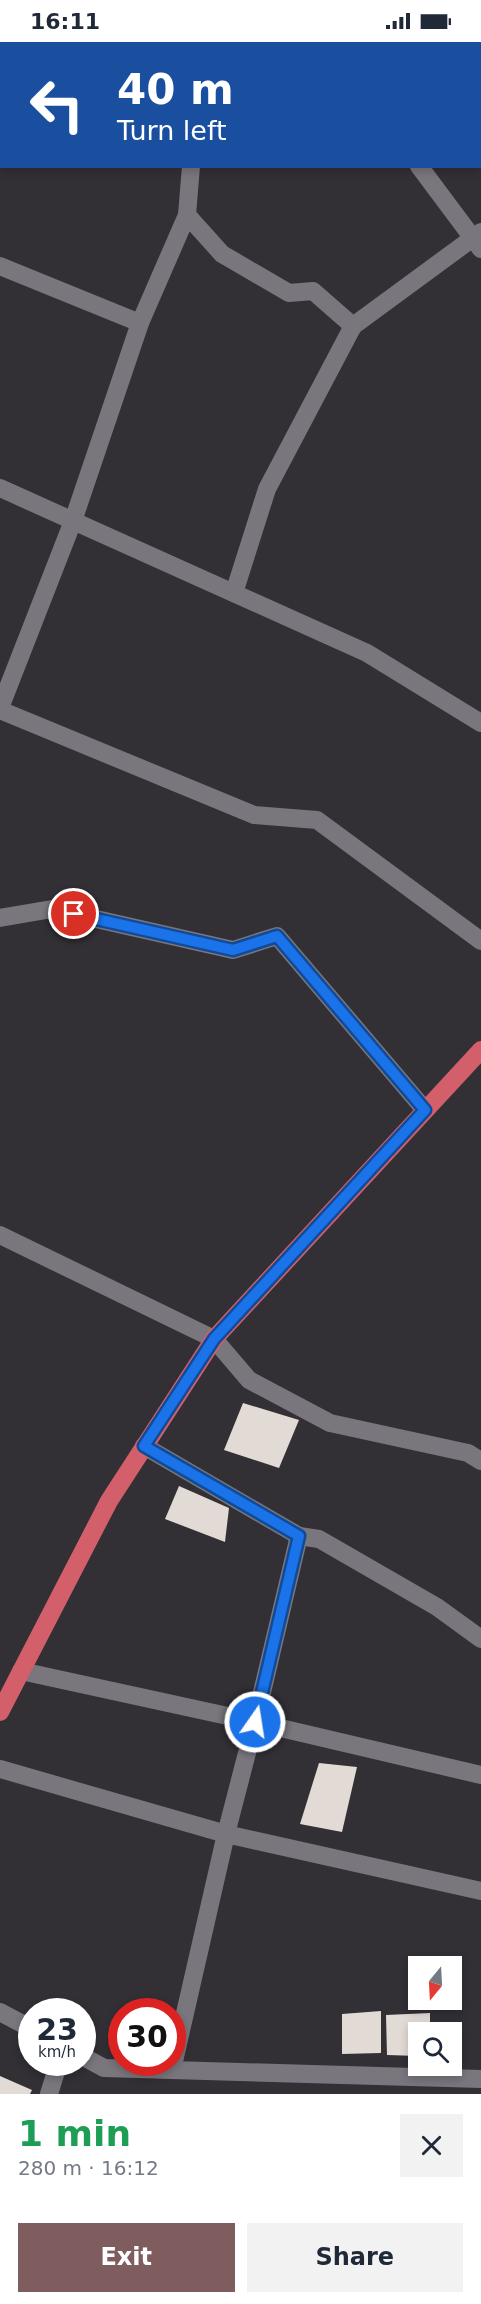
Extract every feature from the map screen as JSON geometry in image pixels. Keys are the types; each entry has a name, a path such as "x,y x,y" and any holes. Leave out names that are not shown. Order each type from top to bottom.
{"highway":[{"path":"0,1712 109,1501 214,1339 481,1050"}],"street":[{"path":"191,168 187,215 140,324 73,520 0,709 254,815 317,820 481,941"},
{"path":"234,593 267,489 353,326 478,240 420,168"},
{"path":"187,215 222,254 290,293 313,291 353,326"},
{"path":"0,266 140,324"},
{"path":"0,488 367,653 481,723"},
{"path":"0,918 52,909 233,950 277,936 425,1110"},
{"path":"0,1235 214,1339 249,1380 330,1423 468,1454 481,1461"},
{"path":"144,1446 299,1536 319,1539 437,1607 481,1639"},
{"path":"186,2009 299,1536"},
{"path":"21,1671 255,1722 481,1775"},
{"path":"0,1768 226,1834 481,1891"},
{"path":"0,2012 18,2022"},
{"path":"186,2070 481,2079"},
{"path":"48,2094 54,2076"}],"building":[{"path":"243,1403 299,1420 279,1468 224,1450"},
{"path":"179,1486 229,1508 225,1542 165,1519"},
{"path":"319,1763 357,1767 342,1832 300,1824"},
{"path":"381,2011 381,2053 342,2054 342,2014"},
{"path":"430,2013 430,2022 408,2022 408,2056 387,2055 386,2015"},
{"path":"0,2076 32,2090 30,2094 0,2094"}],"route":[{"path":"74,914 233,950 277,936 425,1110 214,1339 144,1446 299,1536 255,1722"}]}
